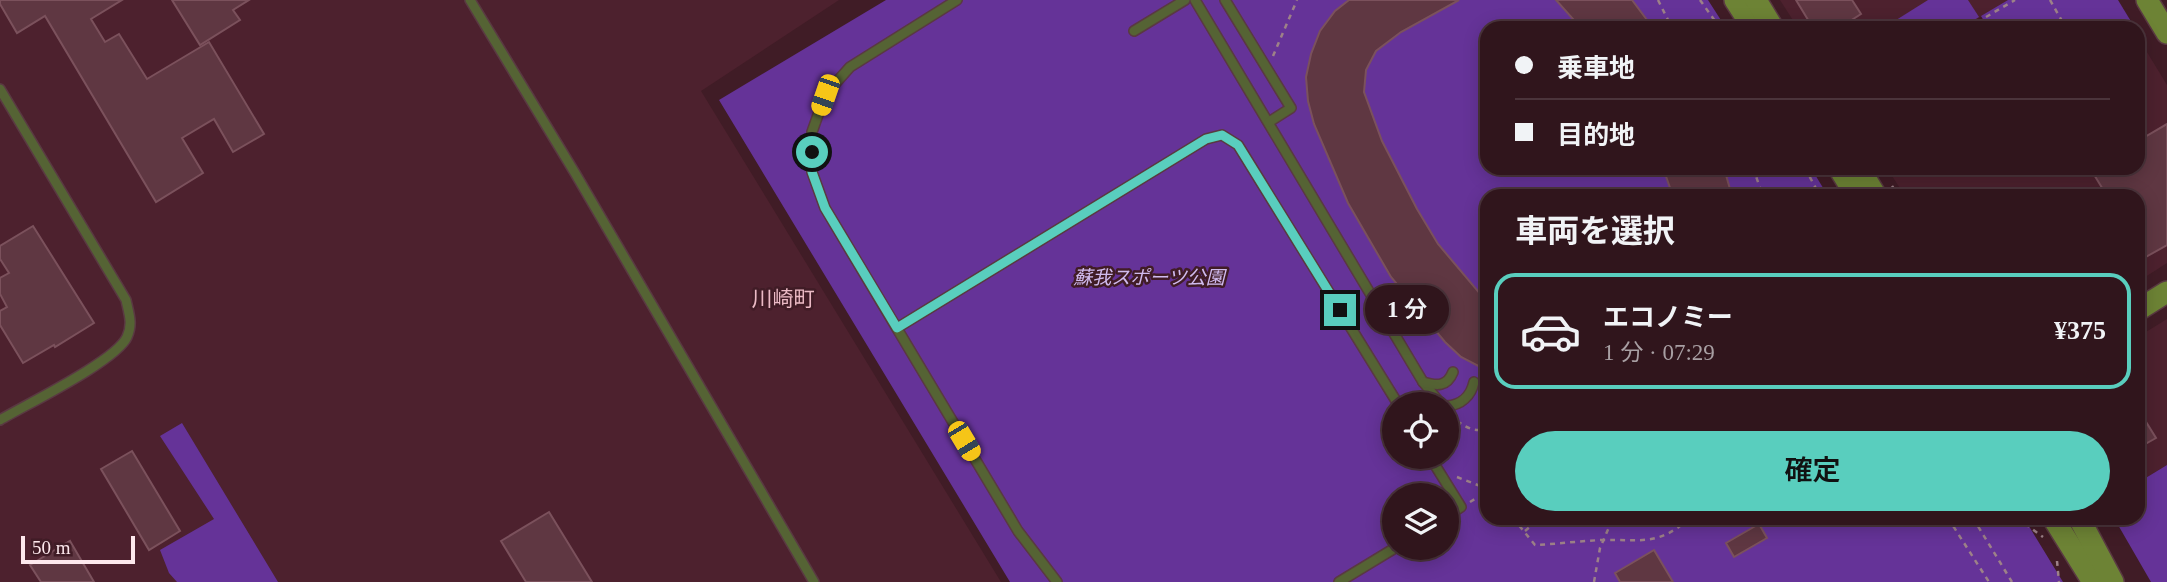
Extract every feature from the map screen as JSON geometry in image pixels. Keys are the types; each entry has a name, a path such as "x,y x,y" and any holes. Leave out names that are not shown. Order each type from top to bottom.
{"street":[{"path":"1735,0 1749,21"},
{"path":"1756,0 1769,21"},
{"path":"2147,0 2167,33"},
{"path":"2145,306 2167,292"},
{"path":"2057,525 2092,582"},
{"path":"2083,525 2113,582"}],"lane":[{"path":"470,0 575,173 814,582"},
{"path":"957,0 850,66 825,95 812,132 812,172 825,208 1018,531 1057,582"},
{"path":"1134,31 1185,0"},
{"path":"1195,0 1431,392"},
{"path":"1225,0 1291,108 1269,122"},
{"path":"0,89 126,300 131,321 126,339 110,356 0,420"},
{"path":"897,328 1206,139 1222,135 1238,145 1391,392"},
{"path":"1423,382 1441,385 1447,382 1453,372"},
{"path":"1459,403 1473,390 1474,382"},
{"path":"1438,470 1461,507"},
{"path":"1339,582 1382,556"}],"path":[{"path":"1269,73 1275,48 1297,0"},
{"path":"1658,0 1668,21"},
{"path":"1700,0 1715,21"},
{"path":"1986,18 2015,0"},
{"path":"2057,0 2051,2 2062,21"},
{"path":"1459,422 1480,431"},
{"path":"1438,470 1480,487"},
{"path":"1461,507 1480,495"},
{"path":"1519,525 1535,545 1656,539 1681,525"},
{"path":"1525,531 1532,525"},
{"path":"1594,582 1597,560 1610,525"},
{"path":"1952,525 1989,582"},
{"path":"1977,525 2012,582"},
{"path":"2026,525 2048,542"},
{"path":"2055,554 2059,582"}],"shaded area":[{"path":"0,0 839,0 701,91 1001,582 0,582"},
{"path":"1780,0 2008,0 1974,21 1794,21"},
{"path":"2145,49 2167,85 2167,263 2145,277 2145,189 1900,189 1892,175 2145,175"},
{"path":"2167,319 2167,465 2145,478 2145,333"}],"green space":[{"name":"蘇我スポーツ公園","path":"886,0 1708,0 1722,21 1480,21 1480,175 1815,175 1824,189 1480,189 1480,525 2028,525 2063,582 1010,582 719,100"},
{"path":"1928,0 1968,0 1979,17 1972,21 1895,21"},
{"path":"2008,0 2118,0 2131,21 1984,21 1981,16"},
{"path":"182,423 278,582 177,582 169,573 160,550 214,519 160,436"},
{"path":"2167,465 2167,582 2151,582 2118,525 2145,525 2145,478"}],"building":[{"path":"0,0 122,0 91,19 105,42 119,34 147,79 209,42 264,134 233,152 214,119 182,138 203,173 156,202 45,16 17,33"},
{"path":"172,0 249,0 233,10 240,20 200,45"},
{"path":"1349,0 1459,0 1401,32 1376,51 1366,70 1364,92 1382,141 1417,209 1438,244 1480,294 1480,367 1461,357 1445,342 1391,277 1348,203 1314,124 1306,77 1320,31 1335,11"},
{"path":"1556,0 1632,0 1648,21 1575,21"},
{"path":"1796,0 1852,0 1861,14 1850,21 1809,21"},
{"path":"2167,124 2167,245 2145,257 2145,189 2103,189 2094,175 2145,175 2145,137"},
{"path":"1666,175 1726,175 1730,189 1670,189"},
{"path":"33,226 94,323 23,363 0,325 0,311 7,307 0,294 0,278 9,273 0,259 0,246"},
{"path":"2145,420 2156,438 2145,444"},
{"path":"132,451 180,531 149,550 101,469"},
{"path":"549,512 592,582 526,582 501,541"},
{"path":"1757,525 1767,538 1734,557 1726,543"},
{"path":"70,541 94,582 41,582 30,565"},
{"path":"1654,550 1673,582 1620,582 1615,573"}],"district":[{"name":"川崎町","path":"783,299"}],"route":[{"path":"812,152 812,172 825,208 897,328 1206,139 1222,135 1238,145 1340,310"}]}
